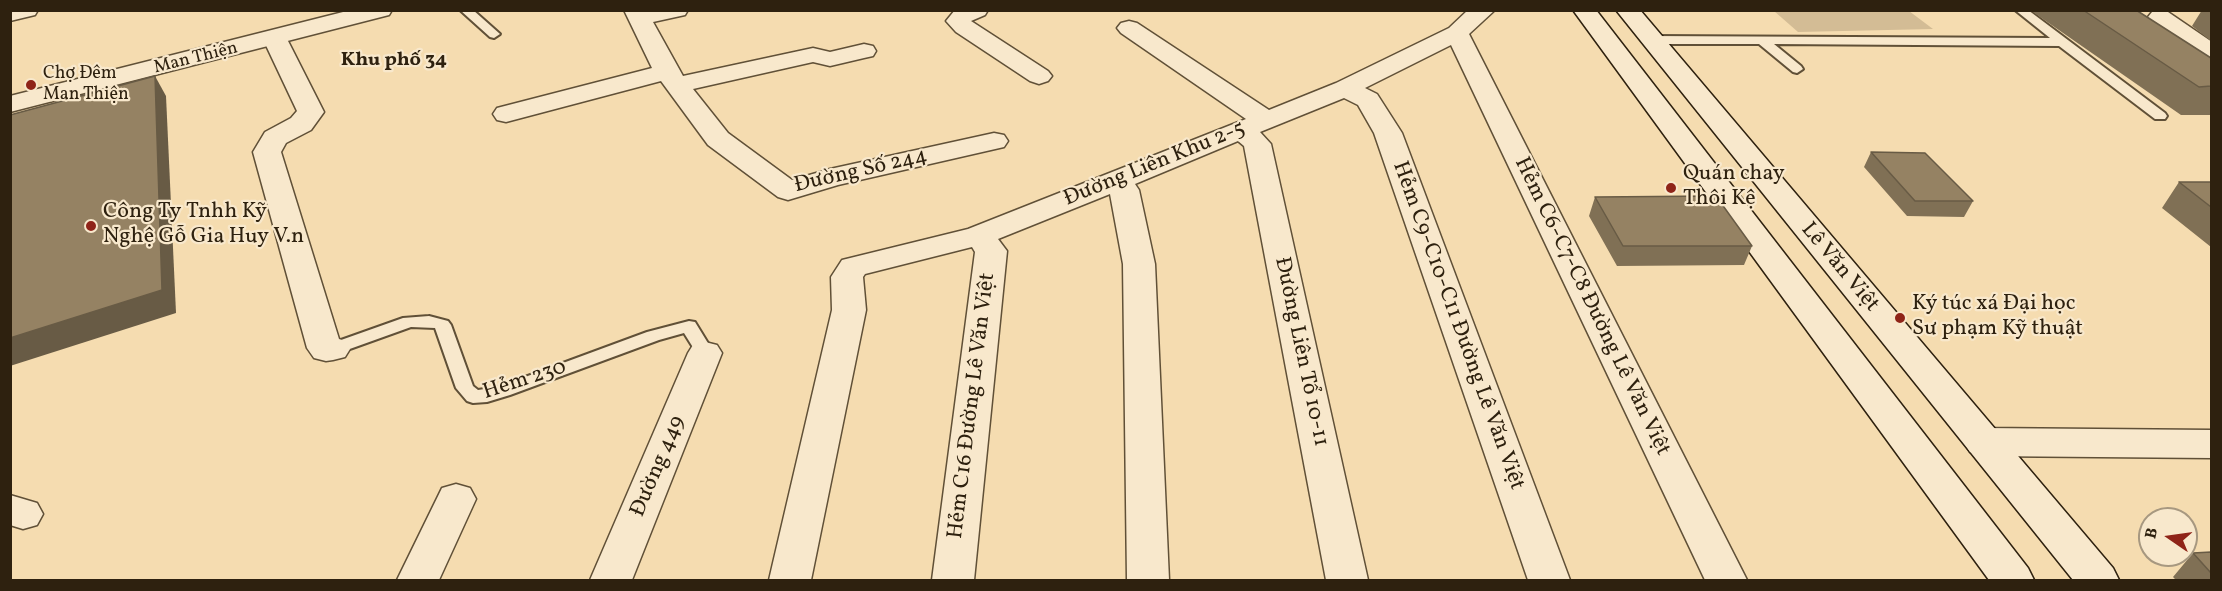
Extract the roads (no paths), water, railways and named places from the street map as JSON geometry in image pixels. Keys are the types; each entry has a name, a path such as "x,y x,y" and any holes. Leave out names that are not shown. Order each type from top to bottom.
{"street":[{"path":"10,14 27,10"},
{"path":"636,14 677,10"},
{"path":"977,10 964,15 958,21 963,27 1039,76"},
{"name":"Đường Liên Khu 2-5","path":"790,580 849,310 847,277 853,267 979,236 1345,88 1456,33 1484,10"},
{"name":"Lê Văn Việt","path":"1584,10 2013,580"},
{"name":"Lê Văn Việt","path":"1627,10 2098,580"},
{"name":"Man Thiện","path":"10,104 275,39 373,11"},
{"name":"Đường Số 244","path":"636,14 671,79 718,139 788,191 830,178 994,141"},
{"path":"2201,17 2160,17 2211,54"},
{"name":"Đường Liên Tổ 10-11","path":"1130,28 1254,125 1347,580"},
{"name":"Hẻm C6-C7-C8 Đường Lê Văn Việt","path":"1456,33 1726,580"},
{"name":"Hẻm 230","path":"275,39 311,112 301,124 275,138 267,152 324,348 333,349"},
{"path":"506,114 671,79 813,55 830,59 864,51"},
{"name":"Hẻm C9-C10-C11 Đường Lê Văn Việt","path":"1345,88 1368,100 1388,133 1549,580"},
{"path":"1119,180 1124,190 1139,264 1149,580"},
{"name":"Hẻm C16 Đường Lê Văn Việt","path":"953,580 991,252 979,236"},
{"name":"Đường 449","path":"611,580 705,353"},
{"path":"1983,442 2211,444"},
{"path":"418,580 456,499"}],"lane":[{"path":"465,10 494,34"},
{"path":"2020,10 2160,116"},
{"path":"1652,40 2062,42"},
{"path":"1763,41 1797,69"},
{"name":"Hẻm 230","path":"333,349 409,322 429,321 442,326 465,388 473,397 504,391 653,336 689,326 705,353"}],"place":[{"name":"Chợ Đêm Man Thiện","path":"31,85"},
{"name":"Quán chay Thôi Kệ","path":"1671,188"},
{"name":"Công Ty Tnhh Kỹ Nghệ Gỗ Gia Huy V.n","path":"91,226"},
{"name":"Ký túc xá Đại học Sư phạm Kỹ thuật","path":"1900,318"}],"district":[{"name":"Khu phố 34","path":"394,61"}]}
